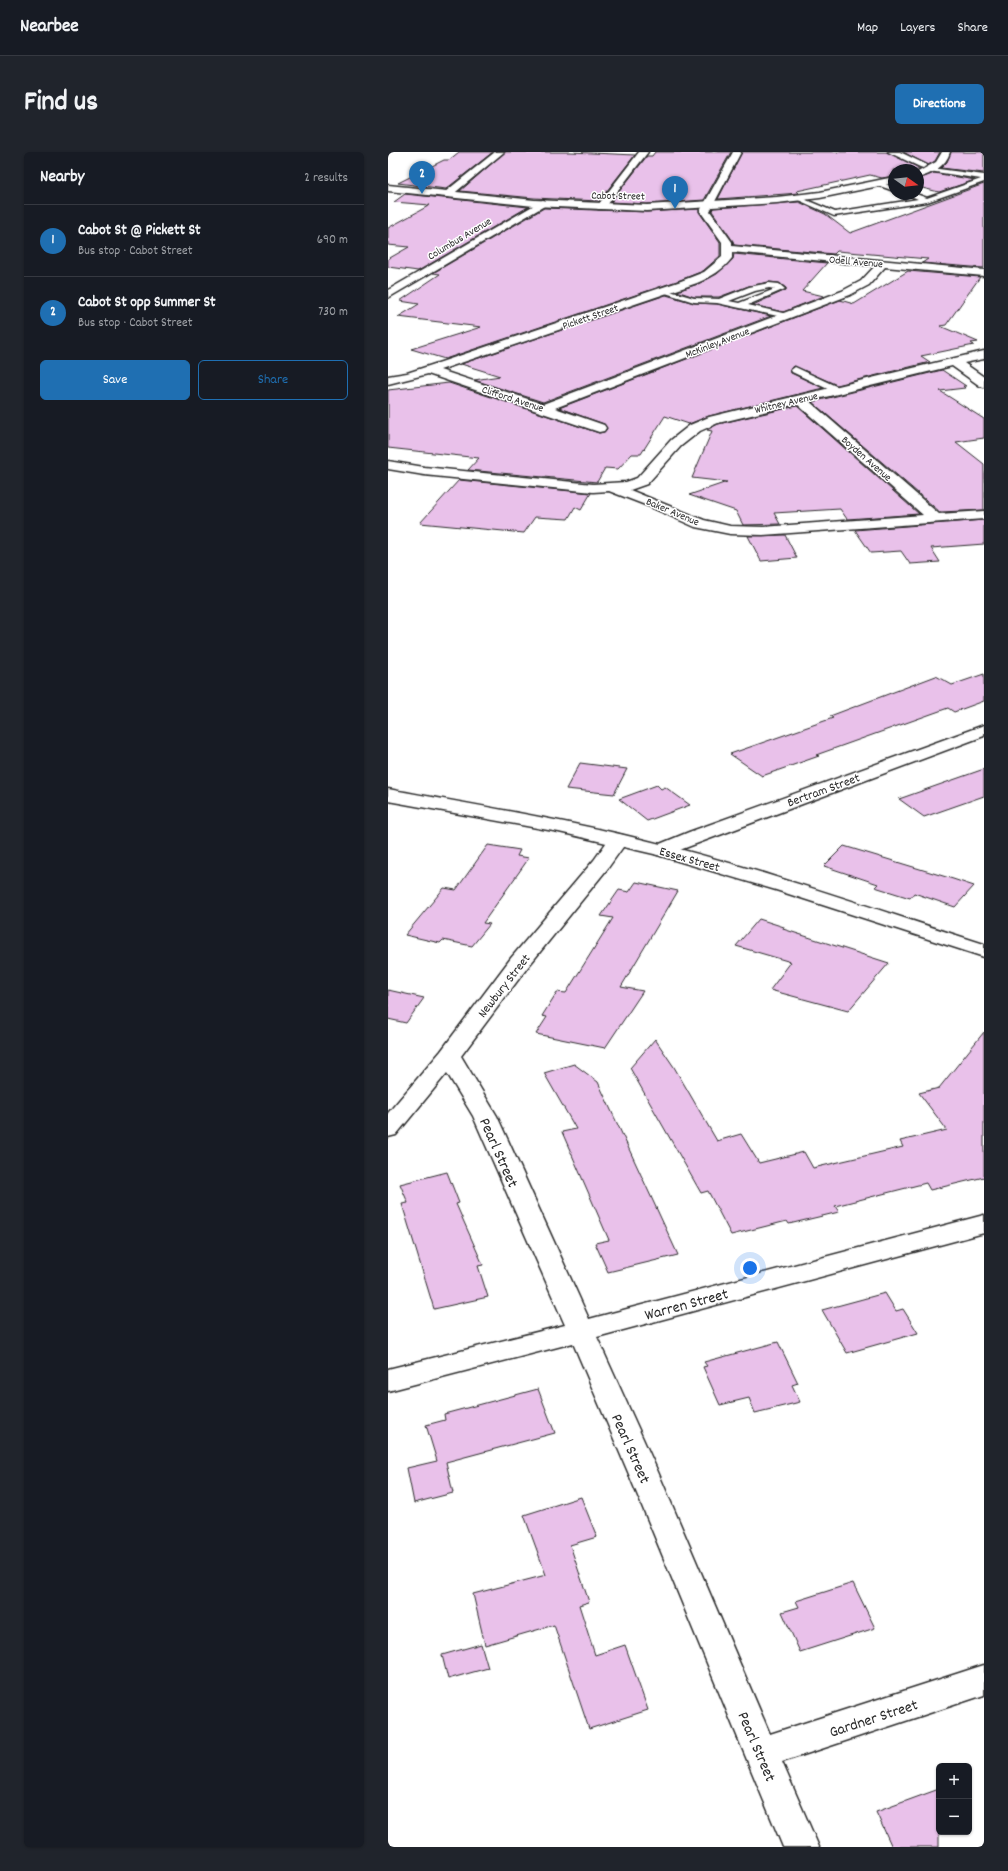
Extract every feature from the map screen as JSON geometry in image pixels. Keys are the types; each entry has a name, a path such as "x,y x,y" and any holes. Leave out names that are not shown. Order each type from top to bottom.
{"main road":[{"path":"448,194 500,152"},
{"path":"601,207 644,152"},
{"path":"728,249 727,242 705,211 737,152"},
{"path":"892,152 925,166 944,158 946,152"},
{"name":"Cabot Street","path":"388,188 542,203 647,208 796,198 820,195 888,182"},
{"name":"Columbus Avenue","path":"388,295 542,203"},
{"name":"Odell Avenue","path":"728,249 984,273"},
{"name":"Pickett Street","path":"388,380 427,370 694,281 720,266 727,258 728,249"},
{"name":"McKinley Avenue","path":"543,408 858,288 865,283 882,264"},
{"name":"Whitney Avenue","path":"610,487 628,486 642,481 676,443 695,428 714,420 984,355"},
{"path":"954,362 984,382"},
{"name":"Clifford Avenue","path":"427,370 599,428"},
{"name":"Boyden Avenue","path":"799,399 935,518"},
{"name":"Baker Avenue","path":"388,465 424,471 593,488 610,487 653,503 700,524 730,530 763,531 984,515"},
{"path":"388,479 424,471"},
{"name":"Bertram Street","path":"662,850 696,836 984,730"},
{"name":"Essex Street","path":"388,795 549,824 662,850 772,882 984,951"},
{"name":"Newbury Street","path":"388,1129 449,1056 519,963 601,864 618,840"},
{"name":"Pearl Street","path":"449,1056 485,1116 581,1331 643,1472 801,1847"},
{"name":"Warren Street","path":"388,1380 581,1331 984,1224"},
{"name":"Gardner Street","path":"761,1753 984,1680"}],"lane":[{"path":"925,166 984,177"},
{"path":"796,198 834,214 927,200 984,180"},
{"path":"879,184 888,187"},
{"path":"720,302 765,285 778,286 782,289 741,305"},
{"path":"663,291 694,300 741,305 784,316"},
{"path":"795,370 837,390"}],"building":[{"path":"459,152 493,152 446,189 398,183 444,160 449,160"},
{"path":"505,152 571,152 635,155 599,201 534,198 460,191"},
{"path":"655,152 731,152 704,200 647,204 611,202 647,156 652,156"},
{"path":"742,152 887,152 911,164 888,164 888,177 882,178 870,175 797,191 799,193 718,199"},
{"path":"903,152 940,152 935,161 928,165"},
{"path":"951,152 984,152 984,173 941,168 947,162"},
{"path":"934,173 975,180 939,192 924,188 924,177"},
{"path":"984,184 984,268 922,263 928,259 837,251 834,254 734,245 733,241 712,211 713,208 799,202 825,214 850,233"},
{"path":"405,194 528,207 418,271 388,267 388,259 409,247 388,245 388,228 430,205 394,202"},
{"path":"544,208 647,212 699,209 699,212 720,242 720,256 703,271 680,280 445,359 411,349 481,327 398,317 419,304 400,301 440,274 433,273"},
{"path":"734,254 827,263 802,291 824,296 783,312 753,305 786,290 786,288 779,283 769,282 749,286 719,297 694,297 677,291 698,284 717,274 733,259"},
{"path":"908,271 980,277 946,325 940,326 978,342 971,343 974,345 921,356 930,362 837,385 794,366 790,370 791,373 823,388 709,416 689,424 665,416 641,454 632,454 618,469 605,468 597,482 468,470 479,458 388,448 388,390 449,383 599,433 604,432 607,429 604,424 559,408 840,300 854,304"},
{"path":"666,295 694,303 717,304 771,316 543,402 474,380 500,376 461,364"},
{"path":"942,370 966,386 963,386 965,388 940,391 984,419 984,438 956,442 984,464 984,510 940,512 812,402"},
{"path":"797,406 919,514 847,519 840,509 774,513 780,524 743,525 736,511 689,495 727,482 692,478 712,431 707,430 718,424"},
{"path":"459,480 591,493 581,510 575,507 568,519 535,517 524,533 420,523"},
{"path":"984,520 984,544 931,548 940,562 910,564 901,551 871,553 855,530"},
{"path":"785,535 797,558 761,561 748,536"},
{"path":"984,674 984,701 954,712 948,708 762,776 730,754 833,718 830,716 936,676 952,685"},
{"path":"580,763 627,769 614,794 566,789"},
{"path":"984,769 984,796 924,817 899,799"},
{"path":"657,785 661,789 665,787 690,805 647,821 619,799"},
{"path":"488,845 520,850 517,856 529,858 483,923 490,924 472,946 443,940 440,943 405,935 444,888 456,890"},
{"path":"844,846 974,886 955,907 914,893 910,898 875,887 878,884 824,866"},
{"path":"636,882 678,891 621,987 643,991 605,1048 536,1034 547,1017 542,1016 557,992 566,993 613,918 601,916 619,890 629,892"},
{"path":"759,919 784,927 783,929 889,963 848,1011 770,990 791,962 736,946"},
{"path":"388,990 424,998 406,1023 388,1019"},
{"path":"984,1032 984,1177 930,1190 926,1183 835,1206 839,1212 789,1224 787,1221 731,1235 708,1191 701,1193 630,1068 655,1039 674,1067 717,1141 741,1134 759,1163 804,1152 813,1168 903,1147 900,1141 947,1130 919,1093 939,1088"},
{"path":"574,1064 598,1082 678,1255 608,1272 595,1243 609,1240 562,1132 576,1129 544,1073"},
{"path":"447,1172 459,1203 456,1204 483,1265 478,1266 488,1297 434,1309 402,1204 408,1203 400,1184"},
{"path":"885,1293 896,1311 903,1309 918,1333 847,1353 822,1310"},
{"path":"778,1342 798,1383 792,1385 800,1402 755,1413 749,1398 720,1405 703,1367 707,1366 704,1362"},
{"path":"538,1389 555,1433 446,1462 453,1493 414,1503 407,1468 437,1461 426,1425 445,1420 444,1414"},
{"path":"581,1497 597,1537 570,1545 589,1602 579,1605 595,1655 625,1645 648,1710 589,1729 554,1625 485,1645 473,1594 546,1575 524,1515"},
{"path":"853,1583 875,1628 800,1652 782,1612 799,1607 796,1601"},
{"path":"481,1644 488,1668 448,1679 442,1655"},
{"path":"936,1790 936,1835 939,1835 939,1847 892,1847 876,1812"}],"place":[{"name":"Cabot St opp Summer St","path":"422,194"},
{"name":"Cabot St @ Pickett St","path":"675,209"}]}
